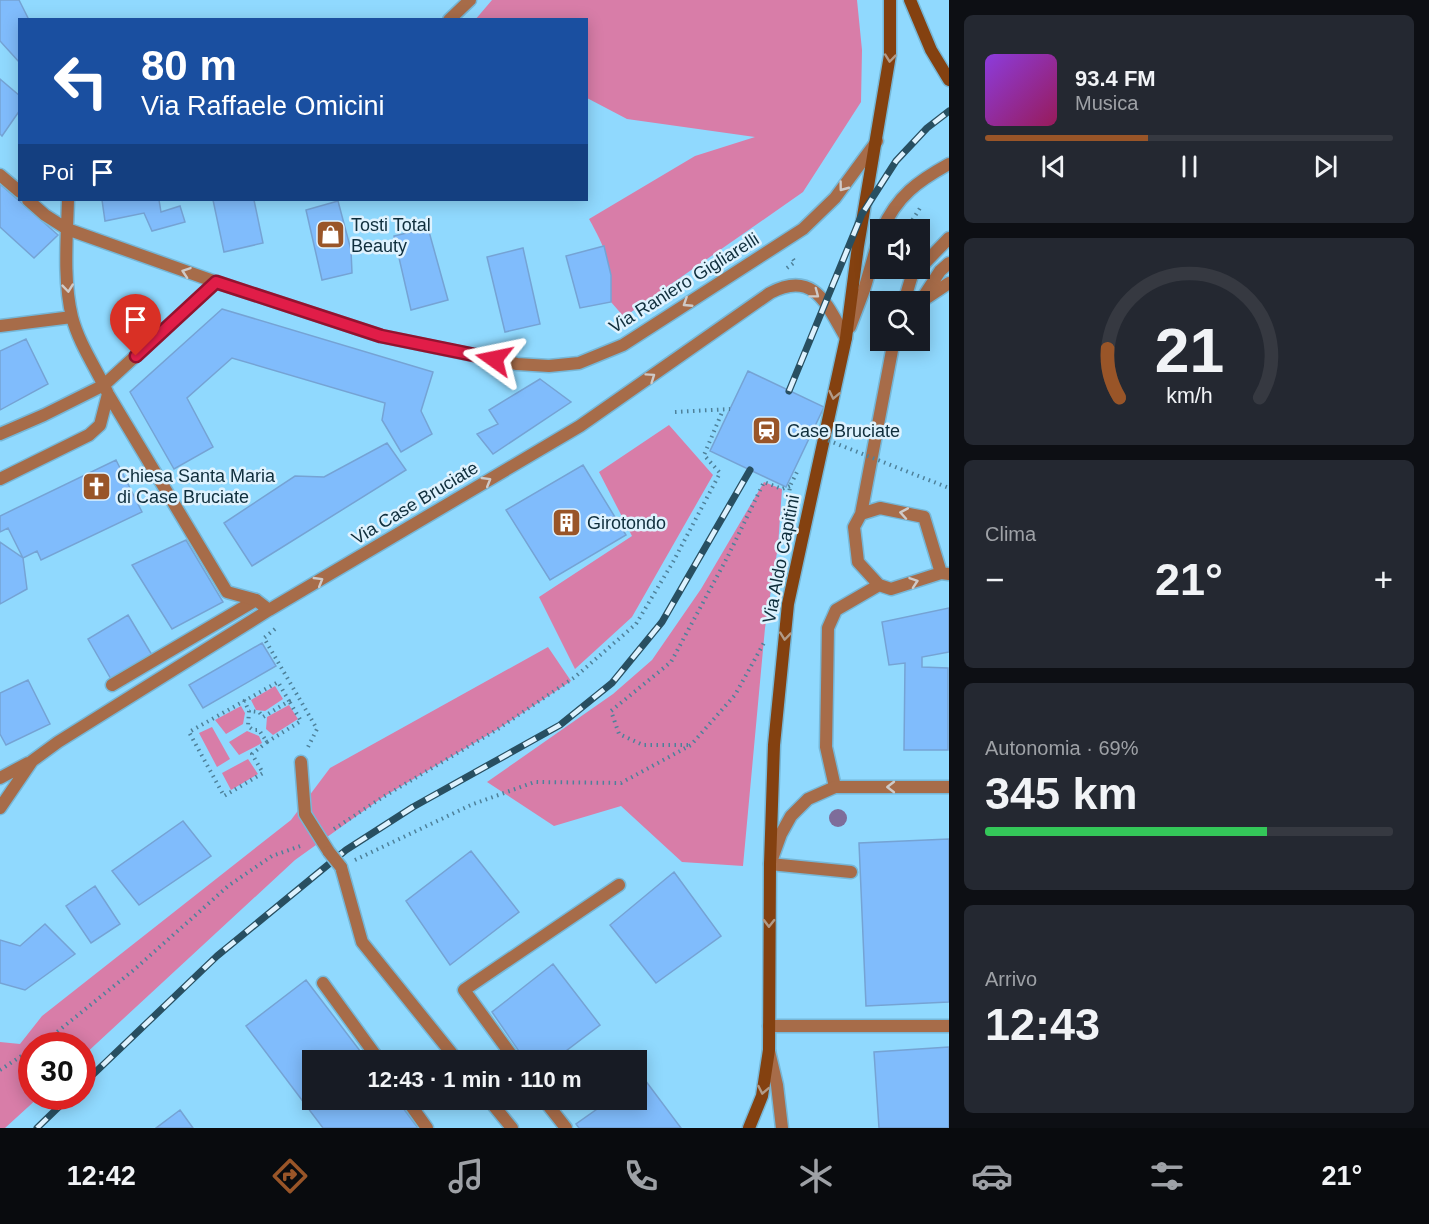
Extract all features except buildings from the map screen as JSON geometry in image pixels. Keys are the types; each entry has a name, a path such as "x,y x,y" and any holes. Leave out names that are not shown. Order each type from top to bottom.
{"main road":[{"name":"Via Aldo Capitini","path":"749,1128 762,1096 769,1050 770,864 776,713 788,604 846,338 858,246 878,140 890,55 890,0"},
{"path":"910,0 931,50 949,80"}],"street":[{"path":"450,18 470,0"},
{"name":"Via Raniero Gigliarelli","path":"29,201 45,215 67,229 216,282 381,336 517,364 549,366 579,363 623,345 803,229 835,198 878,140"},
{"path":"888,219 894,207 908,191 949,164"},
{"path":"0,175 18,190"},
{"path":"68,201 67,275 72,317 90,360 227,592 256,600 269,610"},
{"path":"930,257 949,238"},
{"path":"927,291 949,263"},
{"path":"846,338 870,269"},
{"path":"0,434 106,389 216,282"},
{"name":"Via Case Bruciate","path":"0,808 32,761 58,742 269,610 580,426 781,288 793,284 814,291 830,309 846,338"},
{"path":"930,296 949,284"},
{"path":"0,326 72,317"},
{"path":"861,514 880,508 924,517 945,573 891,589 879,585 858,562 854,527 861,514 892,351"},
{"path":"0,479 88,435 100,425 106,389"},
{"path":"835,787 826,747 828,628 836,610 879,585"},
{"path":"112,685 256,600"},
{"path":"0,778 32,761"},
{"path":"301,762 305,814 341,867 362,942 449,1050"},
{"path":"851,872 770,864 790,816 808,800 835,787 949,787"},
{"path":"508,1050 464,990 619,885"},
{"path":"323,983 372,1050"},
{"path":"769,1026 949,1026"},
{"path":"769,1050 783,1128"},
{"path":"414,1110 427,1128"},
{"path":"497,1110 512,1128"},
{"path":"552,1110 566,1128"}],"path":[{"path":"782,271 795,262 789,253"},
{"path":"675,412 730,409"},
{"path":"56,1032 135,969 228,886 272,856 321,838 383,797 498,729 575,677 636,624 673,562 720,473 704,455 723,410"},
{"path":"817,436 949,488"},
{"path":"691,745 643,745 619,734 611,711 671,662 728,556 764,482 783,489 790,486 786,523"},
{"path":"277,628 264,638 317,729 301,762"},
{"path":"341,867 473,804 535,782 621,783 691,745 735,695 766,639"},
{"path":"278,682 289,701 301,721 252,754 263,773 224,796 189,732 278,682"},
{"path":"244,700 249,711 248,726 253,730 259,730 267,742"},
{"path":"249,711 259,712 263,717 289,701"},
{"path":"0,1070 18,1058"}],"shaded area":[{"path":"492,0 857,0 862,50 861,102 803,192 624,317 611,302 611,278 607,259 589,219 695,156 755,137 627,119 588,99 588,18 477,18"},
{"path":"669,425 713,475 632,617 575,669 539,597 632,536 599,472"},
{"path":"764,482 782,489 778,546 765,628 743,866 682,862 621,806 554,826 487,782 613,694 652,660 701,589"},
{"path":"548,647 571,681 498,729 383,797 295,860 96,1044 96,1032 29,1032 42,1016 291,820 330,768"},
{"path":"275,686 283,699 265,711 256,710 251,700"},
{"path":"289,705 298,719 273,735 266,729 267,717"},
{"path":"241,706 245,713 243,724 226,734 215,720"},
{"path":"212,727 230,759 217,767 199,733"},
{"path":"247,731 259,736 262,743 239,755 229,742"},
{"path":"248,759 258,774 231,790 222,773"},
{"path":"0,1042 18,1044 18,1110 25,1110 5,1128 0,1128"}],"railway":[{"path":"789,391 862,214 896,161 927,128 949,111"},
{"path":"96,1072 217,956 346,850 413,807 560,725 612,683 662,622 750,470"},
{"path":"37,1128 56,1110"}],"place":[{"name":"Tosti Total Beauty","path":"330,235"},
{"name":"Case Bruciate","path":"766,431"},
{"name":"Chiesa Santa Maria di Case Bruciate","path":"96,486"},
{"name":"Girotondo","path":"566,523"}],"route":[{"path":"136,356 216,282 381,336 494,359"}]}
